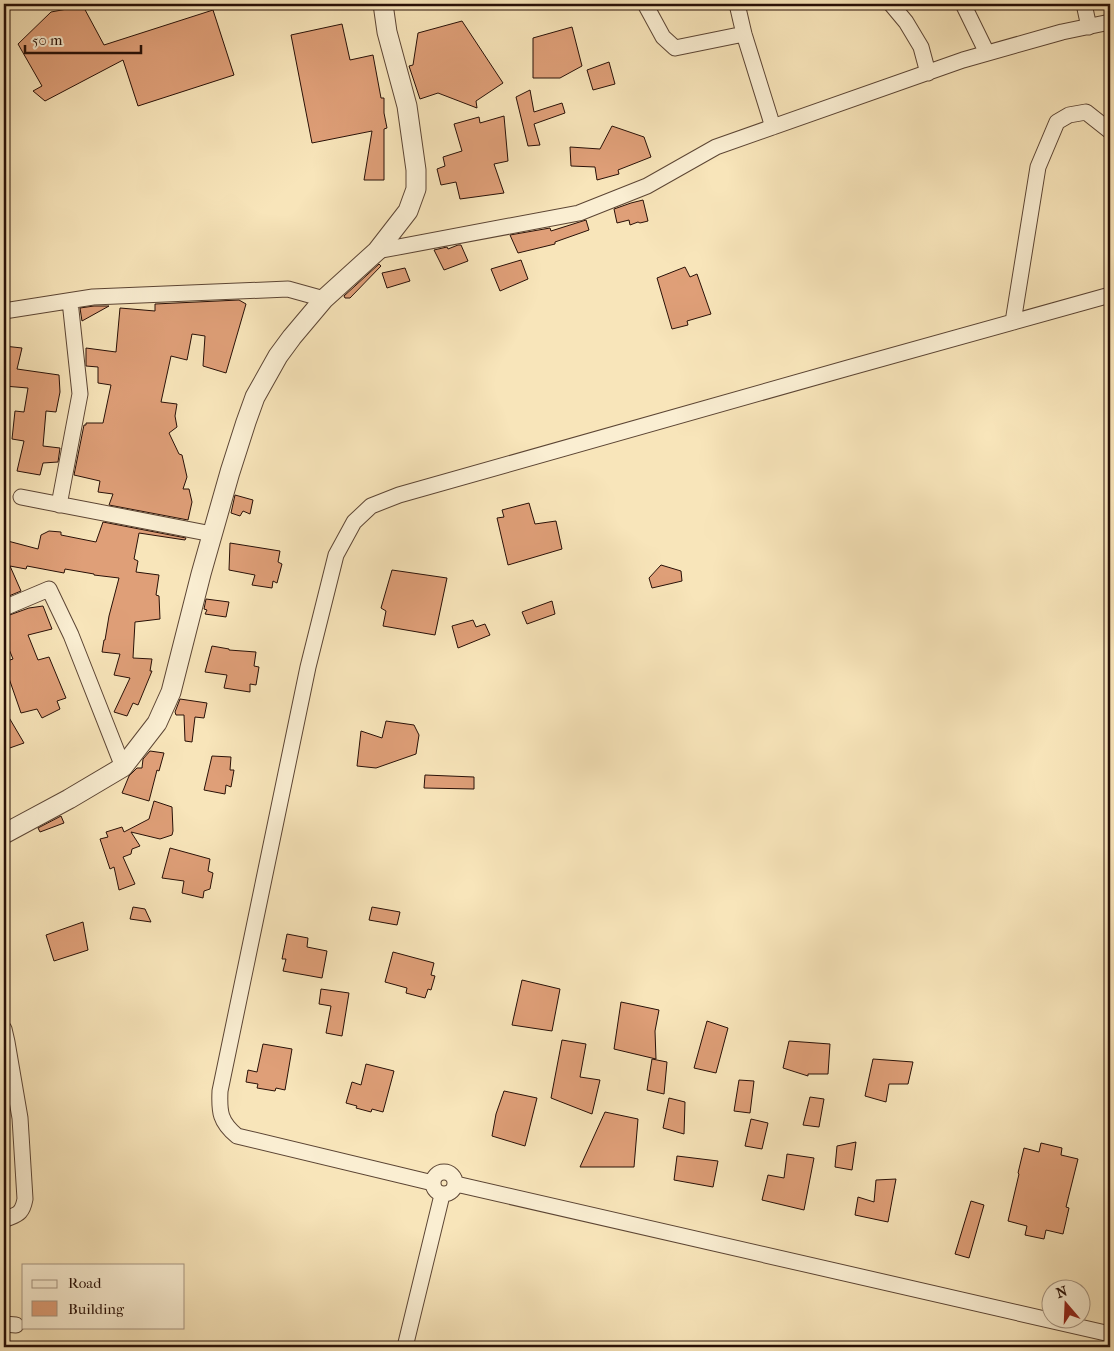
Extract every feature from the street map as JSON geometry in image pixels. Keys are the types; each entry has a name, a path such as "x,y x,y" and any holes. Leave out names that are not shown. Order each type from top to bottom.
{"street":[{"path":"4,834 123,767 157,723 171,692 212,534 255,397 278,356 292,337 324,299 377,251 408,210 416,189 416,170 407,106 387,32 383,4"},
{"path":"645,4 663,38 675,48 744,34"},
{"path":"737,4 744,34 774,127"},
{"path":"891,4 906,22 921,47 928,73"},
{"path":"963,4 987,54"},
{"path":"1084,4 1089,27"},
{"path":"377,251 580,213 648,186 716,147 963,60 1062,32 1110,22"},
{"path":"1013,322 1038,167 1057,122 1069,115 1086,112 1110,131"},
{"path":"4,311 93,297 288,289 324,299"},
{"path":"1110,295 398,496 371,506 354,522 336,555 308,667 220,1091 220,1108 223,1120 237,1136 437,1189 448,1194 452,1192 456,1184 1110,1334"},
{"path":"59,505 80,394 70,301"},
{"path":"21,497 212,534"},
{"path":"4,608 49,589 71,635 123,767"},
{"path":"4,1029 20,1118 25,1200 23,1210 4,1220"},
{"path":"405,1347 437,1189"}],"building":[{"path":"83,6 104,45 213,10 234,75 138,106 123,60 45,101 33,91 42,86 18,44 51,12"},
{"path":"462,21 503,83 476,101 477,108 438,93 420,99 409,66 413,65 418,33"},
{"path":"342,24 350,60 373,55 381,98 384,98 387,128 384,129 384,180 364,180 372,131 312,143 291,35"},
{"path":"572,27 582,66 560,78 533,78 533,38"},
{"path":"609,62 615,84 593,90 587,70"},
{"path":"530,90 534,112 562,103 565,113 534,124 540,145 528,146 516,97"},
{"path":"504,116 508,161 494,164 504,193 460,199 456,182 441,185 437,169 445,166 443,157 462,151 454,124 479,117 480,123"},
{"path":"612,126 644,137 651,157 618,170 619,174 597,180 595,167 571,166 570,147 600,149"},
{"path":"643,200 648,221 630,225 629,220 617,223 614,209"},
{"path":"586,220 589,230 555,242 555,244 518,253 510,235 550,228 551,231"},
{"path":"461,245 468,261 444,270 434,250 447,247 448,249"},
{"path":"521,260 528,279 500,291 491,269"},
{"path":"379,264 381,266 350,298 345,298 344,296"},
{"path":"685,267 690,277 697,274 711,314 687,321 688,325 672,329 657,278"},
{"path":"405,268 410,281 387,288 382,273"},
{"path":"239,300 246,304 226,373 203,366 205,336 192,334 187,360 171,356 161,402 177,404 175,416 177,427 169,433 179,454 182,455 187,477 183,489 189,489 192,502 188,520 109,505 113,494 98,492 100,481 74,475 84,425 86,423 103,423 111,385 98,383 98,367 86,366 86,348 116,352 120,308 155,311 155,304"},
{"path":"109,306 82,321 80,308"},
{"path":"4,346 22,348 17,369 59,375 60,392 56,412 46,411 43,446 60,448 58,462 43,463 40,475 17,471 24,441 12,439 15,411 24,412 28,388 4,386"},
{"path":"235,495 253,500 250,514 243,511 240,516 231,513"},
{"path":"529,503 535,524 556,521 562,549 508,565 497,518 504,517 502,510"},
{"path":"103,522 186,538 185,540 139,533 134,559 138,561 136,572 159,575 156,595 159,596 160,619 135,622 133,658 152,659 150,671 152,671 138,705 133,703 127,716 114,712 130,678 114,675 120,654 102,652 119,578 65,569 64,573 27,566 26,569 10,566 21,591 4,598 4,540 38,549 41,535 49,531 61,532 61,535 96,542"},
{"path":"230,543 280,551 278,562 282,564 277,583 273,581 272,588 252,585 255,575 229,570"},
{"path":"661,565 681,571 682,581 652,588 649,578"},
{"path":"392,570 447,578 435,635 383,626 386,611 381,608"},
{"path":"206,599 229,602 226,617 205,614 207,610 204,609"},
{"path":"552,601 555,614 527,624 522,612"},
{"path":"43,606 52,629 28,635 38,660 49,657 66,698 57,701 60,709 42,718 37,709 21,713 4,664 4,662 13,659 4,637 4,617 29,608"},
{"path":"473,620 476,627 485,624 490,635 458,648 452,626"},
{"path":"212,646 229,650 256,652 254,666 259,667 256,685 250,684 250,692 224,688 227,675 205,672"},
{"path":"180,699 207,703 204,718 195,717 192,742 185,741 184,715 176,715 175,712"},
{"path":"4,709 24,743 4,750"},
{"path":"386,721 414,725 419,735 416,754 376,768 357,766 361,731 382,738"},
{"path":"150,751 164,753 159,771 157,770 149,801 122,793 129,776 137,768 142,768 143,759"},
{"path":"212,756 231,757 230,770 234,770 231,787 226,785 225,794 204,790"},
{"path":"425,775 474,777 474,789 424,788"},
{"path":"154,801 172,807 172,835 160,839 131,832 140,846 132,849 131,854 123,857 135,884 119,890 114,867 110,869 100,839 108,837 106,832 122,827 124,832 149,819"},
{"path":"61,816 64,823 40,832 38,828"},
{"path":"170,848 210,859 208,871 213,873 210,889 204,891 203,898 182,893 184,881 162,878"},
{"path":"133,907 145,909 151,922 130,919"},
{"path":"372,907 400,912 397,925 369,920"},
{"path":"83,922 88,950 54,961 46,935"},
{"path":"287,934 308,938 307,947 327,951 322,978 283,971 286,959 282,959"},
{"path":"393,952 434,963 431,975 435,976 431,990 428,989 425,998 406,993 407,988 385,982"},
{"path":"522,980 560,989 552,1031 512,1025"},
{"path":"321,989 349,993 342,1036 326,1033 331,1006 319,1004"},
{"path":"621,1002 659,1010 655,1031 656,1059 614,1049"},
{"path":"707,1021 728,1028 716,1073 694,1068"},
{"path":"562,1040 586,1044 580,1077 600,1080 592,1114 551,1098"},
{"path":"789,1041 830,1044 828,1074 808,1074 808,1076 783,1068"},
{"path":"263,1044 292,1049 285,1090 276,1088 275,1091 257,1088 258,1084 246,1082 248,1070 257,1072"},
{"path":"652,1059 667,1062 664,1094 647,1090"},
{"path":"873,1059 913,1062 908,1084 889,1084 886,1102 865,1096"},
{"path":"366,1064 394,1071 383,1112 372,1109 371,1112 346,1103 352,1082 361,1085"},
{"path":"739,1080 754,1081 750,1113 734,1111"},
{"path":"504,1091 537,1098 525,1146 492,1136 496,1114"},
{"path":"810,1097 824,1099 819,1127 803,1125"},
{"path":"669,1098 685,1102 684,1134 663,1128"},
{"path":"605,1112 638,1119 634,1167 580,1167"},
{"path":"751,1119 768,1123 762,1149 745,1146"},
{"path":"856,1142 852,1170 835,1167 837,1146"},
{"path":"1041,1143 1062,1148 1061,1155 1078,1159 1066,1207 1069,1208 1063,1234 1046,1230 1044,1239 1025,1235 1027,1226 1008,1221 1024,1148 1039,1152"},
{"path":"787,1154 814,1158 804,1210 762,1200 768,1175 784,1178"},
{"path":"677,1156 718,1161 713,1187 674,1180"},
{"path":"896,1179 888,1222 855,1215 858,1197 874,1202 876,1180"},
{"path":"971,1201 984,1205 969,1258 955,1254"}]}
